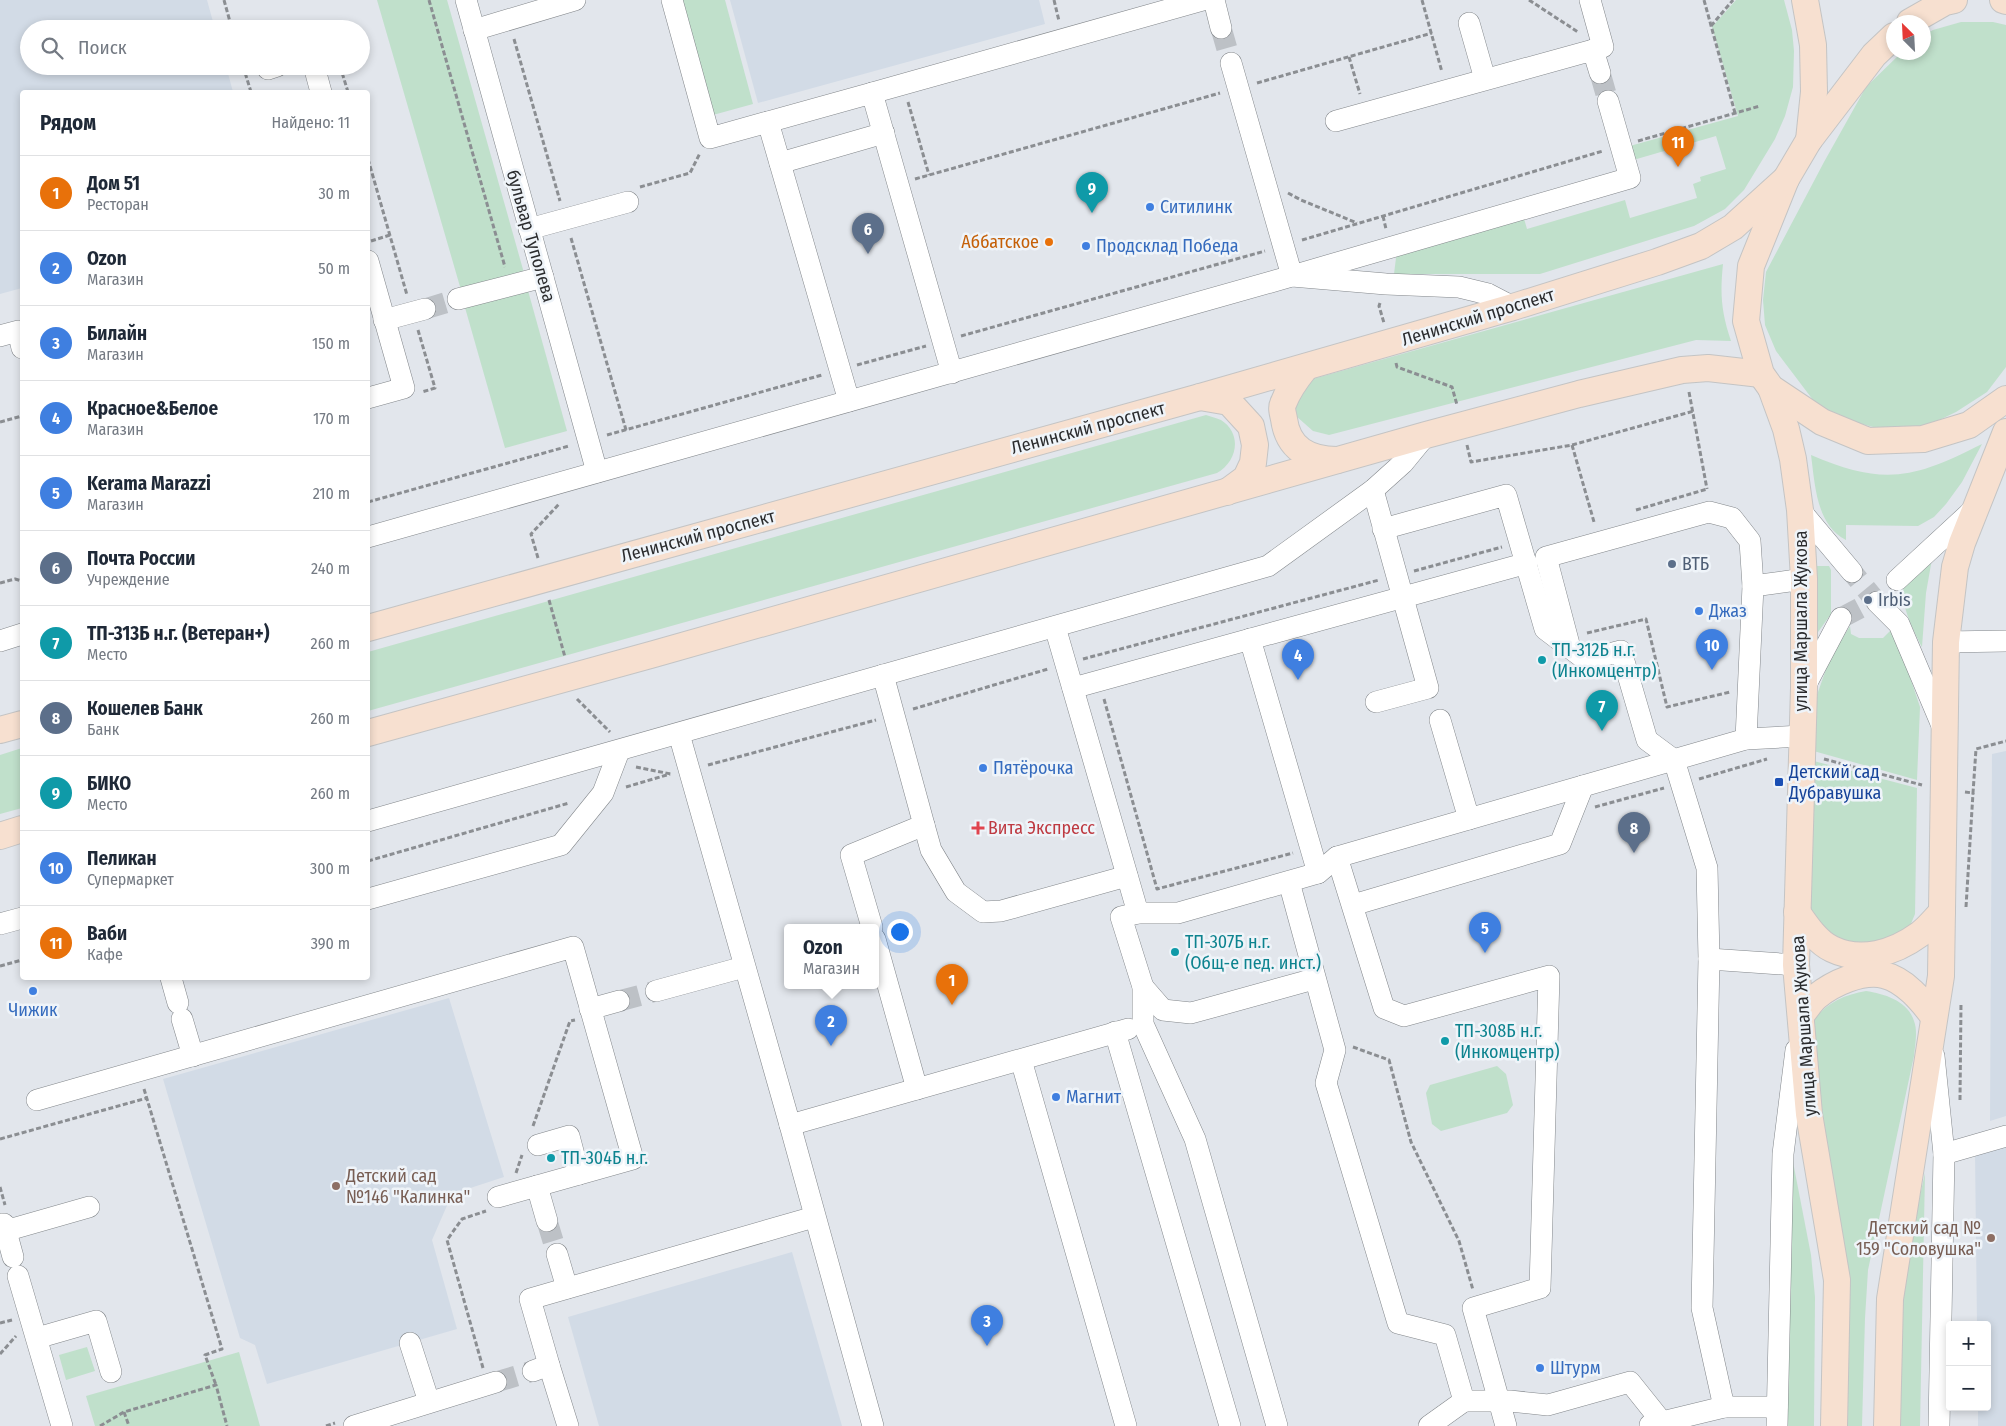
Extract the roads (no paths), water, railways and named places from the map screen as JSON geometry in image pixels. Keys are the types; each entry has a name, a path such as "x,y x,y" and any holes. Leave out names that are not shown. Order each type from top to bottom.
{"main road":[{"path":"1805,0 1813,44 1814,83 1809,140"},
{"path":"1916,15 1931,0"},
{"path":"1922,15 1945,2 1954,0"},
{"path":"1786,179 1809,140 1874,55 1886,44"},
{"name":"Ленинский проспект","path":"370,627 1306,367 1512,307 1657,262 1701,246 1733,227 1786,179"},
{"name":"улица Маршала Жукова","path":"1786,179 1751,266 1746,321 1766,381 1786,429 1793,459 1800,510 1804,579 1804,688 1796,965 1809,1114 1837,1280 1834,1426"},
{"path":"1306,367 1290,388 1282,406 1285,428 1293,444 1305,453 1319,460 1342,460"},
{"path":"370,732 1225,494 1426,435 1579,394 1682,370 1708,368 1766,381 1822,422 1868,441 1923,439 1969,425 2006,399"},
{"path":"1200,397 1229,402 1250,426 1255,446 1253,463 1246,478 1225,494"},
{"path":"1887,1426 1890,1299 1941,976 1954,910 1945,733 1946,642 1955,567 1962,542 2006,432"},
{"path":"0,730 20,725"},
{"path":"0,836 20,830"},
{"path":"1797,912 1810,931 1830,949 1868,956 1897,948 1921,934 1954,910"},
{"path":"1801,1015 1815,998 1839,982 1867,974 1885,975 1902,984 1923,1002 1933,1026"}],"street":[{"name":"бульвар Туполева","path":"466,0 597,472"},
{"path":"474,30 575,0"},
{"path":"672,0 710,138 1203,0"},
{"path":"1214,0 1221,28"},
{"path":"1336,121 1447,89 1603,48 1590,0"},
{"path":"1469,23 1485,79"},
{"path":"1590,51 1600,73"},
{"path":"1231,63 1292,276"},
{"path":"316,75 320,90"},
{"path":"872,93 952,373"},
{"path":"370,536 952,373 1630,178 1608,101"},
{"path":"768,122 849,401"},
{"path":"780,163 884,133"},
{"path":"529,229 632,195"},
{"path":"370,268 404,388 370,397"},
{"path":"1292,276 1386,284 1459,287 1488,294 1512,307"},
{"path":"458,300 543,277"},
{"path":"384,320 425,309"},
{"path":"370,821 1268,566 1373,490 1403,463 1426,435"},
{"path":"1373,490 1428,688 1376,702"},
{"path":"1383,528 1506,495 1545,629 1586,660 1621,651 1646,740 1664,763 1707,868 1709,959 1702,1308 1724,1407"},
{"path":"1945,733 1884,592 1977,507"},
{"path":"1800,510 1852,572"},
{"path":"1570,648 1546,557 1709,512 1732,518 1750,541 1753,586 1746,739"},
{"path":"1073,688 1527,562"},
{"path":"1753,586 1804,579"},
{"path":"1804,688 1842,618"},
{"path":"1055,626 1138,913"},
{"path":"0,640 20,635"},
{"path":"1250,639 1318,873"},
{"path":"1946,642 2006,641"},
{"path":"883,675 931,850 956,892 983,912 1001,911 1127,876"},
{"path":"1440,720 1470,819"},
{"path":"679,734 873,1426"},
{"path":"1277,1426 1195,1139 1143,1024 1142,987 1122,917 1138,913 1178,913 1289,882 1318,873 1337,857 1746,739 1802,736"},
{"path":"370,898 561,845 603,793 623,750"},
{"path":"1352,905 1560,844 1583,786"},
{"path":"871,924 851,855 924,825"},
{"path":"1337,857 1384,1008 1404,1016 1549,976 1540,1288 1473,1308 1506,1426"},
{"path":"1289,882 1314,979 1335,1050 1326,1083 1398,1322 1445,1335 1464,1401"},
{"path":"0,924 20,919"},
{"path":"37,1100 573,947 633,1159 503,1195"},
{"path":"879,952 917,1089"},
{"path":"1709,959 1796,965"},
{"path":"656,991 744,966"},
{"path":"1142,987 1163,1010 1192,1013 1314,979"},
{"path":"172,980 192,1056"},
{"path":"591,1012 620,1001"},
{"path":"1429,1426 1464,1401 1500,1402 1510,1400 1548,1405 1630,1382 1655,1424 1724,1407 1777,1416 1782,1154 1801,1015"},
{"path":"790,1125 1143,1024"},
{"path":"1933,1026 1944,1154 1939,1426"},
{"path":"1115,1032 1230,1426"},
{"path":"1021,1060 1126,1426"},
{"path":"531,1141 569,1136 579,1174"},
{"path":"1944,1154 2006,1136"},
{"path":"537,1186 547,1221"},
{"path":"2,1224 12,1229 88,1206"},
{"path":"568,1426 541,1368 530,1299 814,1217"},
{"path":"2,1224 62,1426"},
{"path":"557,1254 567,1288"},
{"path":"37,1338 96,1322 111,1372"},
{"path":"410,1342 429,1402"},
{"path":"354,1426 492,1383"}],"tunnel":[{"path":"1221,28 1231,63"},
{"path":"1600,73 1608,101"},
{"path":"425,309 458,299"},
{"path":"1841,618 1875,600 1852,572"},
{"path":"619,1001 656,991"},
{"path":"547,1221 557,1254"},
{"path":"496,1382 533,1371"}],"place":[{"name":"Ваби","path":"1678,167"},
{"name":"Ситилинк","path":"1150,207"},
{"name":"БИКО","path":"1092,213"},
{"name":"Аббатское","path":"1049,242"},
{"name":"Продсклад Победа","path":"1086,246"},
{"name":"Почта России","path":"868,254"},
{"name":"ВТБ","path":"1672,564"},
{"name":"Irbis","path":"1868,600"},
{"name":"Джаз","path":"1699,611"},
{"name":"ТП-312Б н.г. (Инкомцентр)","path":"1542,660"},
{"name":"Пеликан","path":"1712,670"},
{"name":"Красное&Белое","path":"1298,680"},
{"name":"ТП-313Б н.г. (Ветеран+)","path":"1602,731"},
{"name":"Пятёрочка","path":"983,768"},
{"name":"Детский сад Дубравушка","path":"1779,782"},
{"name":"Вита Экспресс","path":"978,828"},
{"name":"Кошелев Банк","path":"1634,853"},
{"name":"ТП-307Б н.г. (Общ-е пед. инст.)","path":"1175,952"},
{"name":"Kerama Marazzi","path":"1485,953"},
{"name":"Чижик","path":"33,991"},
{"name":"Дом 51","path":"952,1005"},
{"name":"ТП-308Б н.г. (Инкомцентр)","path":"1445,1041"},
{"name":"Ozon","path":"831,1046"},
{"name":"Магнит","path":"1056,1097"},
{"name":"ТП-304Б н.г.","path":"551,1158"},
{"name":"Детский сад №146 \"Калинка\"","path":"336,1186"},
{"name":"Детский сад № 159 \"Соловушка\"","path":"1991,1238"},
{"name":"Билайн","path":"987,1346"},
{"name":"Штурм","path":"1540,1368"}]}
